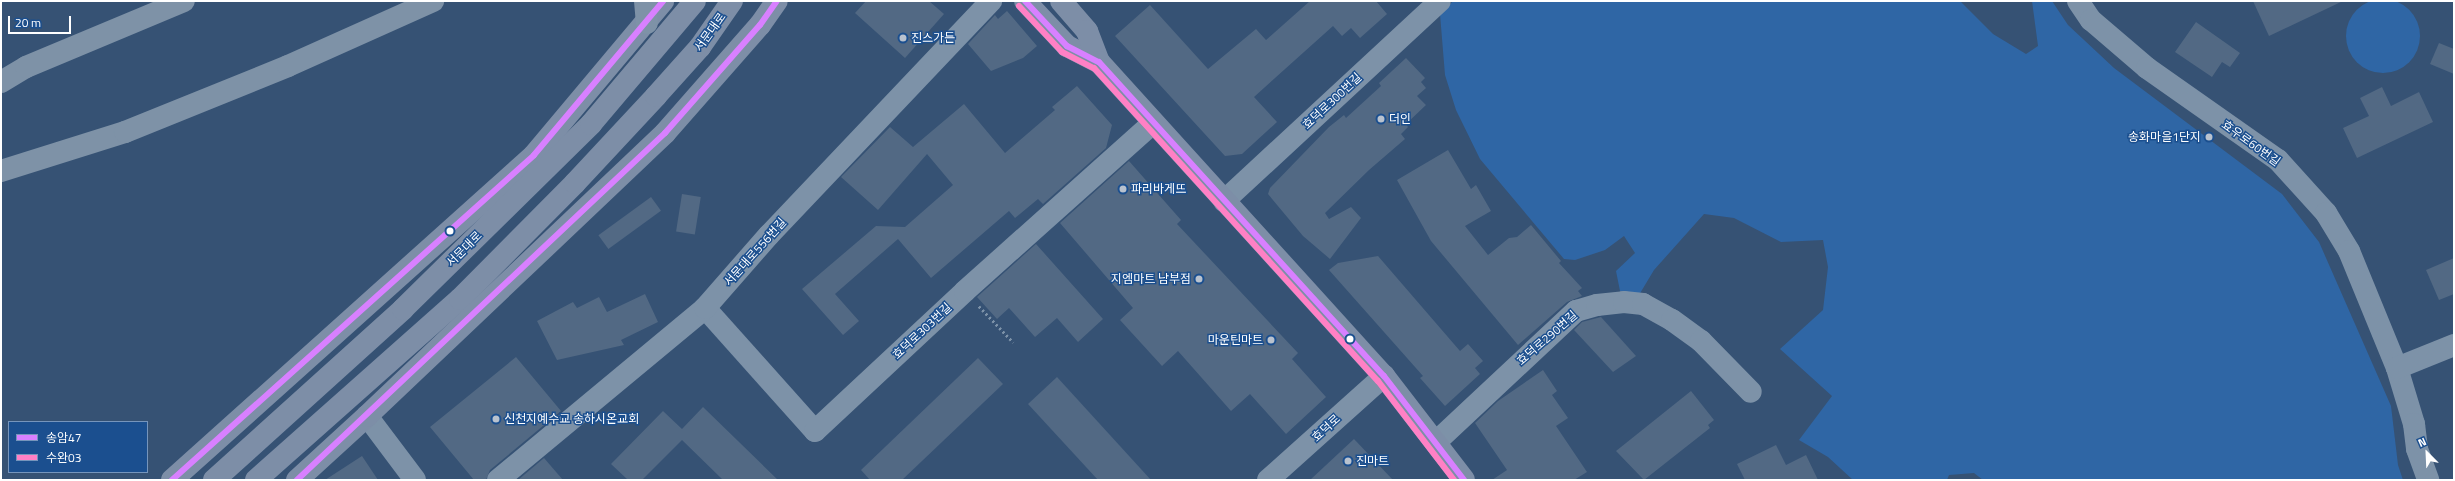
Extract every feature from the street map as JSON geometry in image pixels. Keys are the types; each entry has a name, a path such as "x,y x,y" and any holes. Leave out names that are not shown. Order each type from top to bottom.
{"highway":[{"path":"1,82 33,64 184,1"},
{"path":"1,171 125,132 288,66 433,1"},
{"path":"645,1 647,22"}],"main road":[{"name":"서문대로","path":"172,480 534,155 647,22 663,1"},
{"name":"서문대로","path":"214,480 403,309 591,124 695,1"},
{"name":"서문대로","path":"256,480 471,288 575,183 656,96 700,47 732,1"},
{"path":"297,480 368,416 665,133 760,25 777,1"},
{"path":"1024,1 1067,46 1099,62"},
{"path":"1061,1 1087,30 1099,62 1224,202 1384,376 1464,480"}],"street":[{"name":"서문대로556번길","path":"498,480 705,308 780,224 991,1"},
{"name":"효덕로300번길","path":"1224,202 1440,1"},
{"name":"효우로60번길","path":"2078,1 2091,20 2147,68 2278,160 2326,213 2349,251 2397,368 2414,424 2417,449 2428,480"},
{"name":"효덕로303번길","path":"705,308 815,431 965,291 1153,123"},
{"name":"효덕로290번길","path":"1436,442 1576,311 1597,305 1624,302 1643,304 1672,320 1701,341 1751,392"},
{"path":"2397,368 2454,345"},
{"name":"효덕로","path":"1268,480 1384,376"},
{"path":"368,416 415,480"}],"path":[{"path":"965,291 1012,342"}],"shaded area":[{"path":"2383,-1 2404,5 2414,15 2420,36 2414,57 2404,67 2383,73 2362,67 2352,57 2346,36 2352,15 2362,5"},
{"path":"1453,1 1960,1 1993,34 2026,54 2038,46 2032,1 2052,1 2068,25 2114,68 2282,194 2319,242 2391,406 2398,465 2403,480 1983,480 1974,473 1949,475 1947,480 1853,480 1828,457 1799,440 1832,396 1780,349 1823,310 1828,267 1823,240 1781,242 1734,218 1704,214 1654,270 1639,295 1620,291 1616,271 1635,253 1624,236 1605,250 1575,260 1564,259 1480,159 1456,110 1445,75 1440,14"}],"building":[{"name":"진스가든","path":"866,1 929,1 944,14 905,58 855,13"},
{"path":"1310,1 1376,1 1387,14 1360,38 1351,28 1342,36 1333,26 1254,97 1277,122 1242,154 1225,156 1115,36 1150,5 1208,69 1256,29 1266,40"},
{"path":"2253,1 2343,1 2269,36"},
{"path":"1007,11 1037,46 1023,58 991,71 968,44 995,15 998,19"},
{"path":"2196,22 2240,53 2230,67 2222,62 2212,77 2175,52"},
{"path":"2439,43 2454,49 2454,74 2430,64"},
{"path":"1406,58 1425,78 1421,82 1426,88 1417,96 1426,105 1406,124 1408,127 1401,134 1405,139 1369,170 1325,213 1329,219 1351,207 1361,218 1330,259 1303,236 1268,194 1270,188 1329,127 1344,115 1346,118 1381,86 1379,83"},
{"path":"1077,86 1112,125 1106,148 1043,204 1038,199 1015,218 1009,211 931,278 898,239 835,294 859,321 843,335 802,289 876,226 905,227 953,185 927,154 878,210 841,177 890,127 913,147 964,104 1005,153 1055,110 1052,107"},
{"path":"2382,87 2391,106 2419,92 2433,122 2357,158 2343,128 2369,116 2360,98"},
{"path":"1448,150 1471,189 1476,185 1491,211 1465,226 1488,255 1509,238 1517,237 1531,225 1561,261 1559,263 1582,288 1578,291 1582,296 1567,302 1518,345 1431,241 1397,180"},
{"path":"1129,161 1181,220 1177,224 1298,353 1292,359 1326,397 1286,434 1250,394 1231,411 1178,351 1162,366 1120,320 1133,308 1060,223"},
{"path":"682,194 701,197 695,235 676,232"},
{"path":"651,197 661,211 608,249 598,235"},
{"path":"1036,244 1103,319 1078,342 1057,318 1035,337 1009,308 997,319 977,297"},
{"path":"1378,256 1460,351 1468,344 1483,361 1475,368 1480,374 1445,406 1420,378 1423,376 1329,270 1338,263"},
{"path":"2454,258 2454,294 2439,300 2426,270"},
{"path":"645,294 658,322 621,340 624,345 557,360 537,321 573,302 577,308 599,297 607,312"},
{"path":"1601,317 1636,356 1613,372 1574,330 1582,322"},
{"name":"신천지예수교 송하시온교회","path":"516,357 561,411 490,470 486,480 474,480 430,427"},
{"path":"978,358 1003,384 902,480 870,480 861,470"},
{"path":"1543,370 1557,391 1552,395 1568,418 1556,426 1587,472 1574,480 1492,480 1507,470 1475,423 1498,401"},
{"path":"1057,377 1151,480 1098,480 1028,404"},
{"path":"1691,391 1714,420 1708,425 1710,428 1644,480 1616,451"},
{"path":"703,407 778,480 723,480 682,440 642,480 628,480 611,464 663,411 682,429"},
{"path":"1354,439 1393,480 1310,480"},
{"path":"1776,445 1786,465 1806,455 1818,480 1745,480 1737,464"},
{"path":"362,456 378,480 325,480"},
{"path":"544,458 563,480 518,480"}],"transit line":[{"name":"송암47","path":"172,480 534,155 663,1"},
{"name":"송암47","path":"297,480 665,133 760,25 777,1"},
{"name":"송암47","path":"1025,1 1067,46 1099,62 1384,376 1464,480"},
{"name":"수완03","path":"1019,6 1062,52 1094,68 1378,381 1454,480"}],"place":[{"name":"진스가든","path":"903,38"},
{"name":"더인","path":"1381,119"},
{"name":"송화마을1단지","path":"2209,137"},
{"name":"파리바게뜨","path":"1123,189"},
{"name":"지엠마트 남부점","path":"1199,279"},
{"name":"마운틴마트","path":"1271,340"},
{"name":"신천지예수교 송하시온교회","path":"496,419"},
{"name":"진마트","path":"1348,461"}]}
